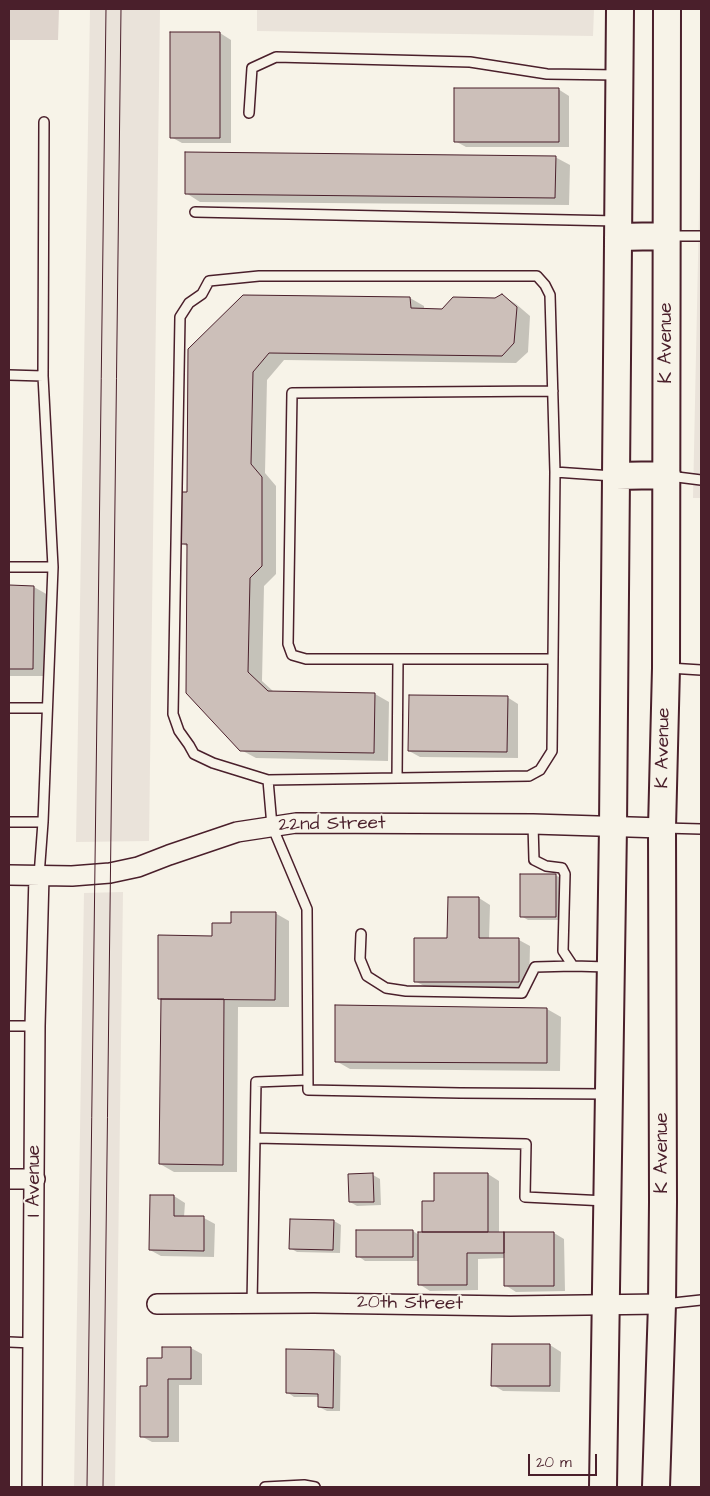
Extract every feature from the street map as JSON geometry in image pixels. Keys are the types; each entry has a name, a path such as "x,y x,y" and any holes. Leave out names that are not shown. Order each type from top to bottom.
{"main road":[{"path":"603,1487 613,826 620,9"},
{"name":"K Avenue","path":"656,1487 662,1304 663,1202 662,828 666,668 667,9"},
{"path":"618,229 667,236"},
{"path":"616,476 666,475"}],"street":[{"name":"22nd Street","path":"9,875 72,876 110,873 138,867 169,854 237,832 296,823 533,824 662,828"},
{"name":"I Avenue","path":"32,1487 35,1026 39,876"},
{"path":"9,1179 35,1179"},
{"name":"20th Street","path":"157,1304 510,1306 662,1304"}],"lane":[{"path":"249,113 252,68 276,57 470,62 547,74 619,75"},
{"path":"39,876 43,822 53,567 43,376 44,122"},
{"path":"194,212 618,229"},
{"path":"667,236 701,236"},
{"path":"259,276 537,276 545,285 550,295 553,391 555,472 552,751 540,770 529,776 268,780 212,763 194,754 178,731 173,714 180,317 189,303 202,294 209,281 259,276"},
{"path":"9,375 43,376"},
{"path":"553,391 292,392 288,644 292,655 306,659 553,659"},
{"path":"555,472 616,476"},
{"path":"666,475 701,480"},
{"path":"9,567 53,567"},
{"path":"397,778 398,659"},
{"path":"666,668 701,670"},
{"path":"9,708 47,708"},
{"path":"268,780 272,826 307,909 308,1090 609,1094"},
{"path":"9,822 43,822"},
{"path":"533,824 534,860 546,866 562,868 566,874 563,951 574,966"},
{"path":"662,828 701,829"},
{"path":"361,934 360,959 368,976 386,988 406,991 522,993 535,967 611,967"},
{"path":"9,1026 35,1026"},
{"path":"252,1304 256,1082 308,1080"},
{"path":"255,1138 526,1144 525,1197 607,1201"},
{"path":"662,1304 701,1300"},
{"path":"9,1342 34,1343"},
{"path":"265,1487 304,1484 315,1487"}],"shaded area":[{"path":"9,9 59,9 58,40 9,40"},
{"path":"90,9 160,9 149,841 76,842"},
{"path":"257,9 594,9 593,36 257,31"},
{"path":"701,116 701,498 693,498"},
{"path":"123,892 115,1487 74,1487 84,893"}],"building":[{"path":"170,32 220,32 220,138 170,138"},
{"path":"454,88 559,88 559,142 454,142"},
{"path":"185,152 556,156 555,198 185,194"},
{"path":"502,294 517,307 514,343 502,356 269,353 253,372 251,464 262,477 262,566 250,578 248,672 268,691 375,693 374,753 240,751 186,693 187,544 180,544 181,492 187,492 188,349 243,295 410,297 411,308 442,309 453,297 495,298"},
{"path":"9,585 34,586 33,669 9,669"},
{"path":"409,695 508,696 507,752 408,751"},
{"path":"520,874 556,874 556,917 520,917"},
{"path":"448,897 479,897 479,938 519,938 519,982 414,982 414,938 447,938"},
{"path":"231,912 276,912 275,1000 158,999 158,935 212,936 212,923 231,923"},
{"path":"161,999 224,999 223,1165 159,1164"},
{"path":"335,1005 547,1008 547,1063 335,1062"},
{"path":"373,1173 374,1202 349,1202 348,1174"},
{"path":"434,1173 488,1173 488,1232 422,1232 422,1201 434,1201"},
{"path":"150,1195 174,1195 174,1216 204,1216 204,1251 149,1250"},
{"path":"290,1219 334,1220 333,1250 289,1249"},
{"path":"356,1230 413,1230 413,1257 356,1257"},
{"path":"418,1232 504,1232 504,1253 467,1253 467,1285 418,1285"},
{"path":"504,1232 554,1232 554,1286 504,1286"},
{"path":"492,1344 550,1344 550,1386 491,1386"},
{"path":"162,1347 191,1347 191,1379 168,1379 168,1437 140,1437 140,1386 147,1386 147,1358 162,1358"},
{"path":"286,1349 334,1350 333,1408 318,1407 318,1394 286,1393"}],"tram line":[{"path":"87,1487 106,9"},
{"path":"103,1487 121,9"}]}
